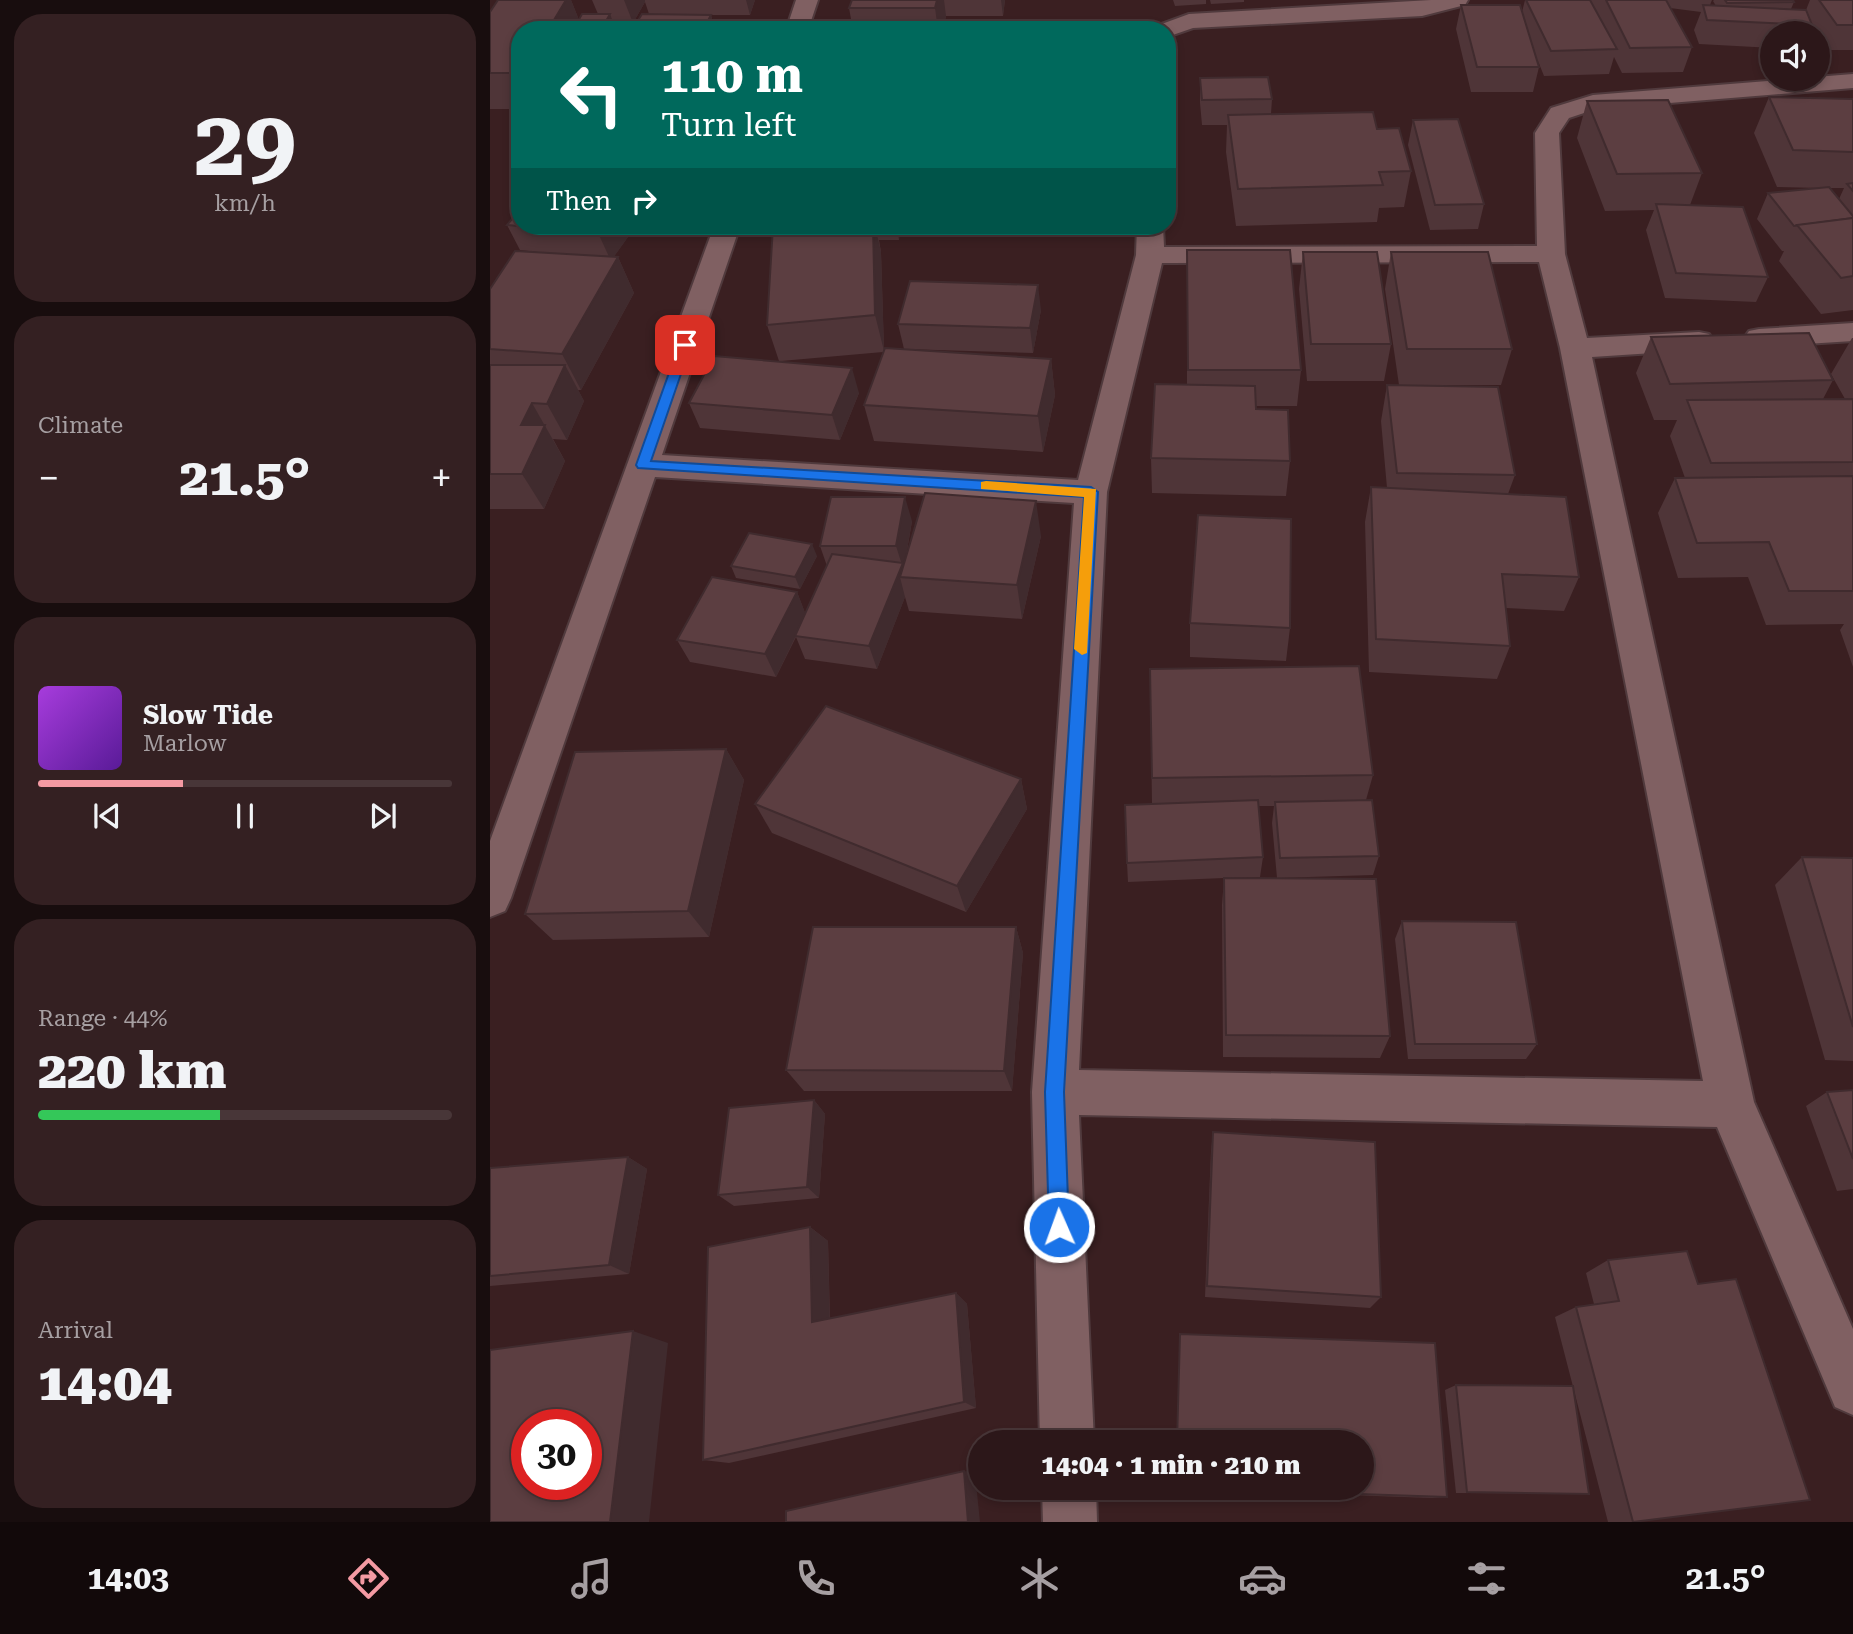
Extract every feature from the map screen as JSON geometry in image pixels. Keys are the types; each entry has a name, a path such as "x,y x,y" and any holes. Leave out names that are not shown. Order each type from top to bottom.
{"street":[{"path":"800,21 807,0"},
{"path":"1176,26 1189,21 1422,9 1457,0"},
{"path":"1853,81 1593,102 1560,113 1547,133 1551,254 1575,348 1731,1104 1853,1389"},
{"path":"490,898 724,235"},
{"path":"1067,1430 1055,1092 1091,492 1150,241 1551,254"},
{"path":"1575,348 1853,332"},
{"path":"643,465 1091,492"},
{"path":"1055,1092 1731,1104"},
{"path":"1069,1500 1070,1522"}],"building":[{"path":"498,0 566,0 553,21 511,21 511,73 490,73 490,12"},
{"path":"852,0 937,0 935,8 849,8"},
{"path":"1526,0 1590,0 1617,49 1551,51"},
{"path":"1606,0 1666,0 1692,47 1630,48"},
{"path":"1725,0 1793,0 1794,2 1727,3"},
{"path":"1819,0 1853,0 1853,25 1837,25"},
{"path":"1461,5 1520,5 1539,67 1477,67"},
{"path":"1703,5 1806,10 1810,21 1760,23 1707,20"},
{"path":"582,14 610,14 606,21 578,21"},
{"path":"642,14 711,15 708,21 638,21"},
{"path":"1268,77 1272,99 1202,100 1200,78"},
{"path":"1769,97 1853,99 1853,152 1793,150"},
{"path":"1668,100 1702,173 1617,174 1587,101"},
{"path":"1373,112 1377,129 1399,128 1411,171 1379,172 1383,185 1238,189 1228,115"},
{"path":"1458,119 1484,204 1435,205 1413,120"},
{"path":"1829,187 1853,218 1794,226 1768,193"},
{"path":"1656,204 1743,207 1768,277 1676,273"},
{"path":"1853,218 1853,276 1841,278 1797,225"},
{"path":"772,235 873,235 875,315 767,325"},
{"path":"1187,250 1290,250 1301,370 1188,370"},
{"path":"515,251 618,257 562,354 490,349 490,289"},
{"path":"1303,252 1377,252 1391,344 1311,344"},
{"path":"1391,252 1488,252 1512,349 1407,349"},
{"path":"910,281 1038,285 1030,328 898,324"},
{"path":"1809,333 1833,380 1670,384 1651,337"},
{"path":"885,348 1051,359 1038,416 864,405"},
{"path":"714,356 852,368 832,415 689,403"},
{"path":"490,365 565,365 547,404 532,403 521,425 545,425 522,474 490,474"},
{"path":"1155,384 1255,386 1256,409 1288,410 1290,461 1151,458"},
{"path":"1387,385 1498,387 1515,475 1397,473"},
{"path":"1853,399 1853,462 1711,463 1687,400"},
{"path":"1853,476 1853,591 1789,591 1769,542 1697,543 1675,478"},
{"path":"1371,487 1566,497 1579,577 1502,574 1510,646 1376,639"},
{"path":"925,493 1036,501 1017,585 900,577"},
{"path":"831,497 905,497 896,546 820,546"},
{"path":"1198,515 1291,519 1290,628 1190,623"},
{"path":"749,533 812,544 795,577 731,566"},
{"path":"832,554 903,563 869,646 795,636"},
{"path":"712,577 797,592 765,654 677,640"},
{"path":"1359,666 1373,775 1152,778 1150,669"},
{"path":"826,706 1021,779 957,886 755,804"},
{"path":"726,749 688,911 525,914 575,752"},
{"path":"1258,800 1263,857 1127,863 1125,805"},
{"path":"1372,800 1379,856 1280,858 1275,802"},
{"path":"1802,857 1853,858 1853,1027"},
{"path":"1224,878 1376,879 1390,1036 1226,1035"},
{"path":"1402,921 1516,922 1537,1044 1415,1044"},
{"path":"813,927 1016,927 1004,1071 786,1070"},
{"path":"1853,1090 1853,1159 1827,1092"},
{"path":"814,1100 807,1187 718,1195 729,1108"},
{"path":"1213,1132 1375,1142 1381,1297 1207,1286"},
{"path":"628,1157 609,1265 490,1276 490,1168"},
{"path":"810,1227 812,1322 956,1293 964,1402 703,1460 708,1247"},
{"path":"1687,1251 1698,1284 1736,1279 1810,1500 1633,1522 1576,1307 1619,1301 1608,1260"},
{"path":"633,1331 610,1522 490,1522 490,1350"},
{"path":"1180,1334 1435,1343 1447,1497 1374,1495 1374,1430 1177,1430"},
{"path":"1456,1385 1573,1386 1589,1494 1467,1492"},
{"path":"964,1471 968,1522 786,1522 786,1511"}],"slow traffic":[{"path":"986,486 1091,492 1082,649"}],"route":[{"path":"685,345 643,465 1091,492 1055,1092 1059,1227"}]}
